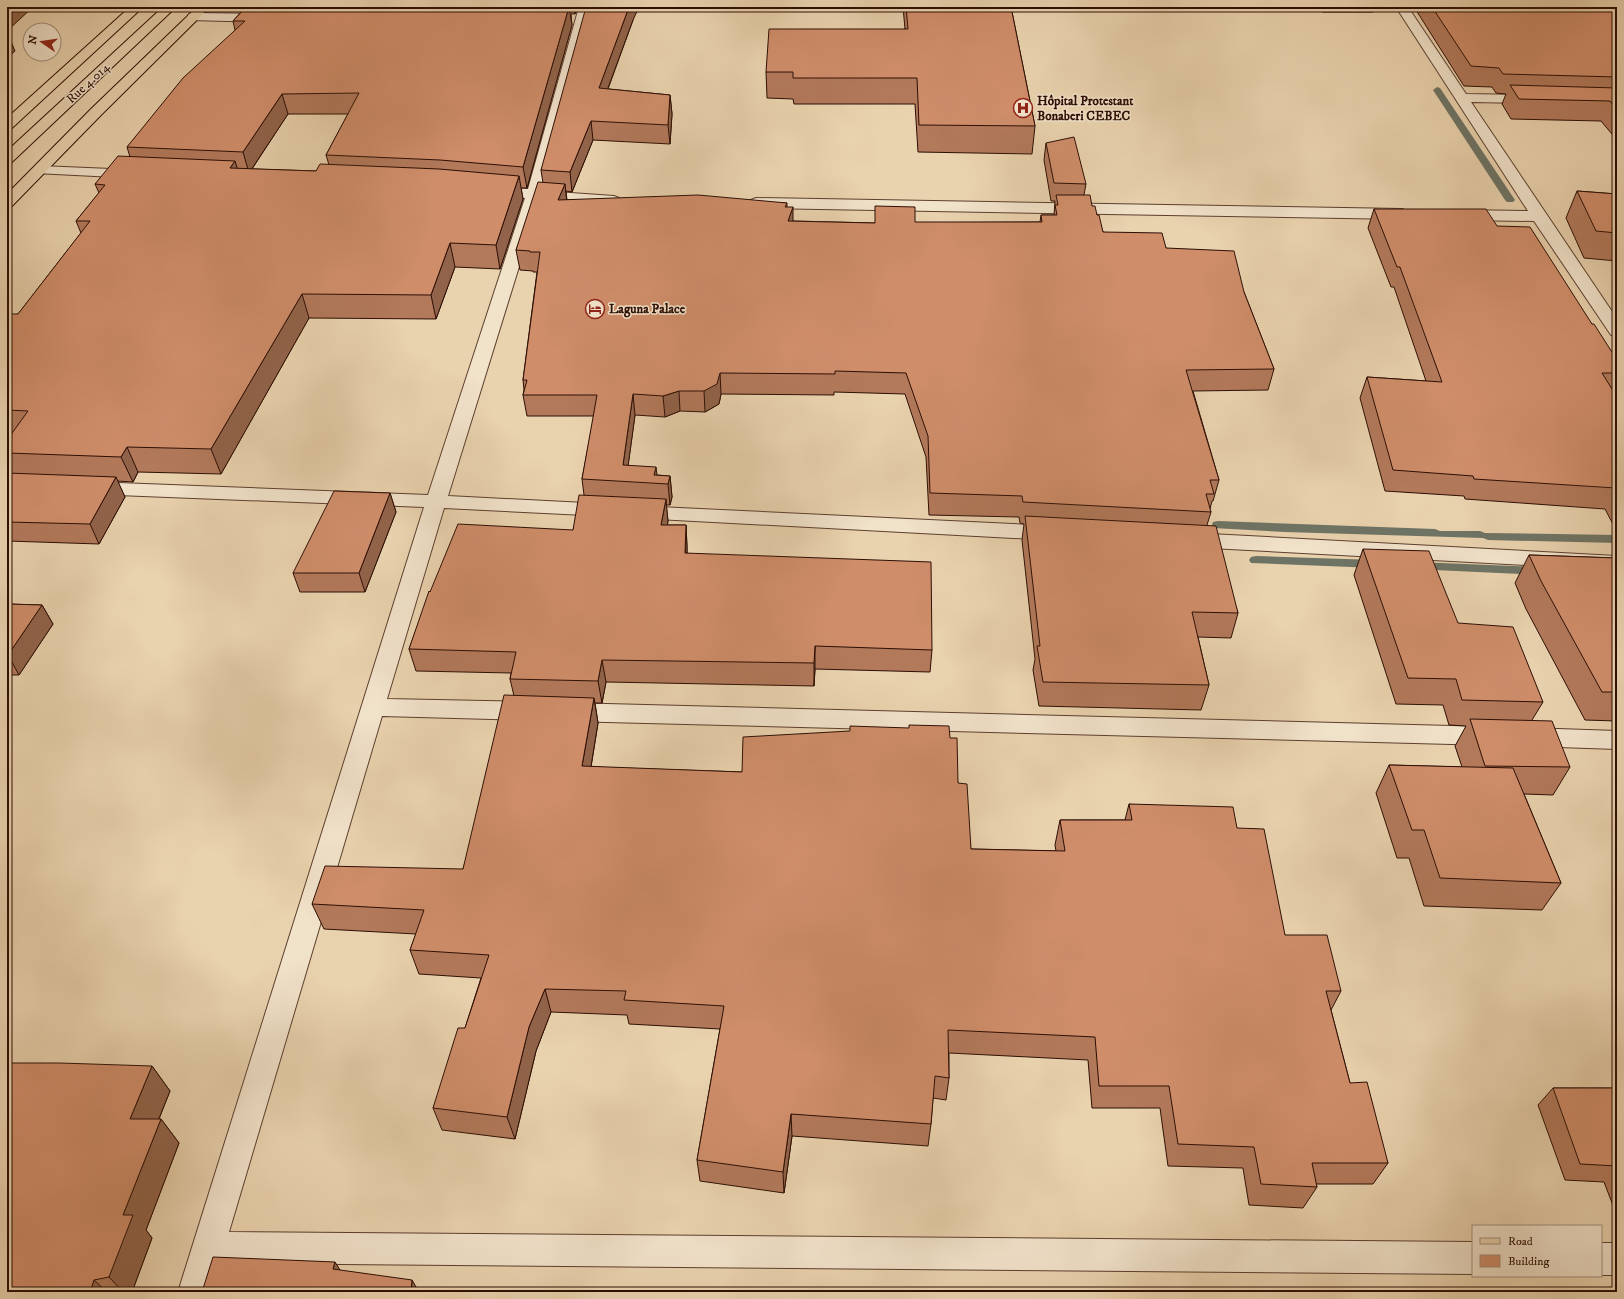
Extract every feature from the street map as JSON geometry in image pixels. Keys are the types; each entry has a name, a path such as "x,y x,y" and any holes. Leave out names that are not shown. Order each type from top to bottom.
{"main road":[{"path":"7,125 137,7"},
{"name":"Rue 4.014","path":"7,159 170,7"},
{"path":"7,203 96,112 204,7"}],"street":[{"path":"1402,7 1539,216 1617,331"},
{"path":"194,1292 436,501 534,194 577,16"},
{"path":"193,17 280,18"},
{"path":"1463,98 1548,100"},
{"path":"40,170 151,175"},
{"path":"481,190 627,201"},
{"path":"743,203 1420,214"},
{"path":"1444,214 1539,216"},
{"path":"71,487 436,501 1074,534"},
{"path":"1170,539 1617,563"},
{"path":"374,707 1617,740"},
{"path":"209,1247 1472,1258"},
{"path":"1602,1259 1617,1259"}],"building":[{"path":"246,7 569,7 523,167 440,160 326,155 359,93 282,94 243,152 127,147 183,78 245,21 233,21"},
{"path":"586,7 629,7 599,88 670,95 668,125 591,121 570,172 541,170"},
{"path":"906,7 1011,7 1035,126 919,125 917,78 793,78 793,72 766,72 769,29 908,29"},
{"path":"1432,7 1617,7 1617,77 1503,74 1499,68 1471,66"},
{"path":"1510,85 1617,88 1617,110 1610,101 1519,99"},
{"path":"1074,137 1086,184 1054,183 1046,143"},
{"path":"118,156 235,161 230,168 316,171 320,164 439,169 519,176 496,245 450,243 431,295 302,294 211,449 127,447 121,457 7,453 7,440 28,411 7,410 7,317 11,314 18,314 90,221 76,221 105,185 95,184"},
{"path":"538,182 565,184 558,200 698,195 787,203 785,207 793,207 788,221 875,223 875,206 915,207 915,222 1042,222 1041,215 1057,215 1055,205 1058,205 1056,195 1090,195 1092,206 1095,206 1097,215 1099,215 1103,232 1162,233 1166,248 1234,251 1244,292 1274,369 1186,370 1219,480 1210,480 1214,494 1206,494 1211,512 1023,502 1022,496 930,493 928,436 906,373 835,371 835,374 720,373 717,384 704,391 679,391 663,396 633,394 623,465 656,467 654,475 670,476 668,484 582,479 597,395 523,395 527,380 523,380 540,252 516,250"},
{"path":"1577,191 1617,194 1617,233 1596,231"},
{"path":"1374,209 1486,209 1497,226 1530,227 1592,324 1594,324 1617,360 1617,373 1602,373 1617,397 1617,489 1474,479 1473,476 1393,470 1367,377 1442,382 1400,267 1397,267"},
{"path":"7,473 116,477 90,524 7,522"},
{"path":"334,491 390,493 359,573 293,573"},
{"path":"579,495 666,499 661,525 686,525 685,553 931,562 932,650 815,646 814,663 602,660 598,681 510,679 516,652 409,649 429,591 430,592 458,524 573,530"},
{"path":"1025,516 1216,526 1238,613 1192,612 1209,685 1043,682 1037,646 1040,646"},
{"path":"1363,549 1429,551 1458,623 1513,627 1543,702 1462,700 1456,679 1408,678"},
{"path":"1529,555 1617,558 1617,692 1602,692 1541,581"},
{"path":"7,604 42,605 8,655 7,655"},
{"path":"504,695 594,698 582,766 742,772 743,737 850,731 850,726 909,728 909,725 949,726 950,738 957,738 958,783 967,784 971,849 1065,851 1060,820 1132,820 1129,804 1233,807 1237,828 1264,829 1285,935 1327,935 1341,991 1326,991 1350,1083 1367,1082 1388,1163 1312,1163 1317,1187 1261,1184 1254,1147 1178,1144 1169,1086 1099,1086 1095,1037 948,1030 949,1078 935,1076 931,1124 791,1114 783,1172 697,1160 724,1006 624,1000 626,991 545,989 529,1027 507,1117 433,1108 458,1028 465,1028 489,955 410,950 424,910 312,904 325,866 463,869"},
{"path":"1470,719 1552,721 1570,767 1485,766"},
{"path":"1389,765 1513,768 1561,883 1440,878 1424,830 1412,830"},
{"path":"7,1063 152,1066 130,1119 161,1119 123,1215 133,1215 109,1277 94,1280 90,1292 7,1292"},
{"path":"1553,1088 1617,1088 1617,1166 1580,1164"},
{"path":"213,1257 335,1262 333,1269 412,1280 411,1292 202,1292"}],"waterway":[{"path":"1437,90 1510,200"},
{"path":"1218,525 1285,528"},
{"path":"1290,528 1435,533"},
{"path":"1443,534 1480,535"},
{"path":"1488,536 1617,539"},
{"path":"1256,560 1376,564"},
{"path":"1417,566 1540,571"}],"place":[{"name":"Hôpital Protestant Bonaberi CEBEC","path":"1023,108"},
{"name":"Laguna Palace","path":"595,309"}]}
